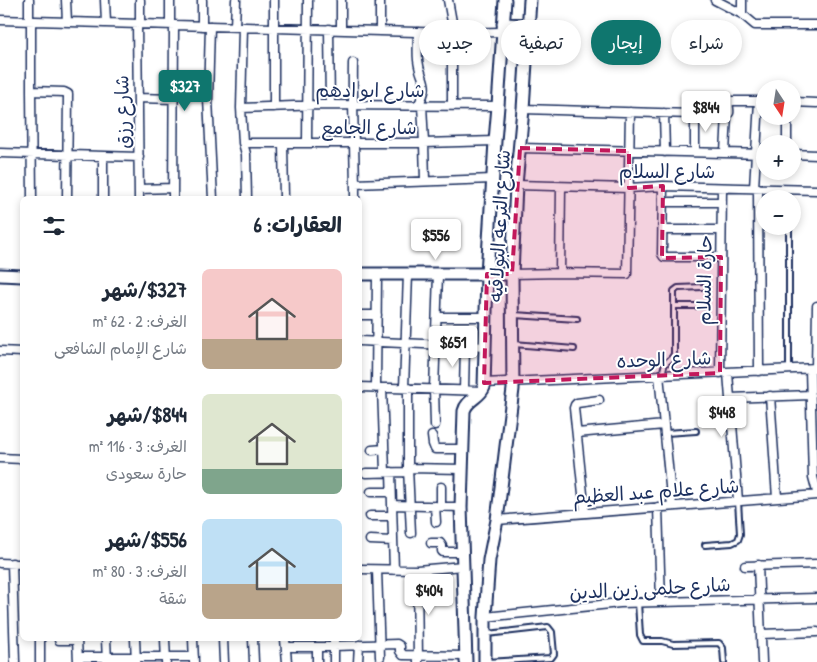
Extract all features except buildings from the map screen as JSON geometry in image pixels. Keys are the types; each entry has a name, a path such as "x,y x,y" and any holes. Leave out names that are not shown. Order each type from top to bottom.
{"street":[{"path":"29,0 32,196"},
{"path":"66,0 67,22"},
{"path":"105,0 106,23"},
{"name":"شارع رزق","path":"139,196 140,0"},
{"path":"170,0 174,99 173,196"},
{"path":"202,0 206,26 213,196"},
{"path":"236,0 247,196"},
{"path":"274,0 274,107"},
{"path":"307,143 308,0"},
{"path":"341,0 341,30"},
{"path":"380,0 380,31"},
{"path":"448,0 452,20"},
{"name":"شارع الترعه البولاقيه","path":"503,20 505,0"},
{"name":"شارع الترعه البولاقيه","path":"528,20 530,0"},
{"path":"715,0 742,14 755,25 817,25"},
{"path":"742,0 742,14"},
{"path":"0,20 418,32 418,60 425,84 420,105 425,180"},
{"path":"329,29 330,105"},
{"name":"شارع الترعه البولاقيه","path":"484,387 487,274 501,48"},
{"path":"353,62 352,105 355,196"},
{"path":"451,65 452,106"},
{"name":"شارع الترعه البولاقيه","path":"485,662 485,617 489,560 497,520 513,383 512,274 516,185 526,65"},
{"path":"31,91 64,92 68,94 67,196"},
{"path":"138,98 174,99"},
{"path":"725,153 727,114 729,112 730,100 756,101"},
{"path":"801,102 817,103"},
{"name":"شارع ابو ادهم","path":"242,108 330,105 498,106"},
{"path":"523,109 727,114"},
{"path":"362,274 627,274 630,112"},
{"path":"664,113 665,152"},
{"path":"695,114 695,152"},
{"name":"شارع الجامع","path":"243,143 495,142"},
{"path":"283,143 284,196"},
{"path":"520,148 756,154"},
{"path":"0,153 139,157"},
{"path":"801,154 817,155"},
{"path":"103,156 104,196"},
{"path":"355,184 492,179"},
{"path":"756,180 759,371"},
{"name":"شارع السلام","path":"516,185 817,190"},
{"path":"663,186 662,254 664,257 721,257"},
{"path":"560,273 561,187"},
{"path":"139,189 173,188"},
{"name":"حارة السلام","path":"722,188 721,257 724,373 730,398 738,501"},
{"path":"663,202 722,202"},
{"path":"663,230 721,230"},
{"path":"376,274 376,341 384,449 391,492 394,570"},
{"path":"408,274 406,388 411,533"},
{"path":"435,425 434,389 438,274"},
{"path":"0,275 20,276"},
{"path":"817,306 811,395 813,477 817,493"},
{"path":"362,315 377,315"},
{"path":"437,317 487,317"},
{"path":"362,340 486,347"},
{"path":"464,390 465,346"},
{"path":"0,351 20,352"},
{"name":"شارع الوحده","path":"362,387 464,390 513,383 814,369"},
{"path":"661,375 664,429 672,506"},
{"path":"286,662 285,643 317,647 354,643 399,645 403,655 418,659 466,659 462,552 464,411 466,406 484,387"},
{"path":"730,398 811,395"},
{"path":"770,396 778,498"},
{"path":"585,513 575,405 580,402 599,400"},
{"path":"577,432 664,429"},
{"path":"432,436 435,449 464,450"},
{"path":"372,450 384,449"},
{"path":"0,458 20,459"},
{"path":"366,472 463,469"},
{"path":"436,522 441,487"},
{"path":"371,492 391,492"},
{"name":"شارع علام عبد العظيم","path":"497,520 778,498 817,493"},
{"path":"392,505 462,507"},
{"path":"658,507 661,602"},
{"path":"370,516 392,516"},
{"path":"370,540 393,541"},
{"path":"431,543 440,543 444,552 462,552"},
{"path":"0,563 20,564"},
{"path":"12,563 15,662"},
{"path":"746,566 817,564"},
{"path":"758,565 762,662"},
{"path":"362,570 417,570 463,566"},
{"path":"377,570 380,657"},
{"path":"417,570 418,659"},
{"name":"شارع حلمى زين الدين","path":"485,617 620,603 817,598"},
{"path":"408,628 418,628"},
{"path":"761,634 817,632"},
{"path":"40,641 40,662"},
{"path":"77,641 78,659 194,659 193,641"},
{"path":"106,641 107,659"},
{"path":"135,641 136,659"},
{"path":"165,641 166,659"},
{"path":"223,641 224,662"},
{"path":"253,641 254,662"},
{"path":"354,643 358,662"},
{"path":"334,644 334,662"},
{"path":"317,647 317,662"}],"lane":[{"path":"789,235 789,370"},
{"path":"661,375 664,364 674,354 674,291 677,288 702,287"},
{"path":"674,306 703,306"},
{"path":"512,315 576,319"},
{"path":"513,344 574,349"},
{"path":"664,429 696,431"},
{"path":"705,545 732,543 738,540 740,536 738,501"},
{"path":"638,602 640,636 643,640 662,641 672,644 719,643 723,648 724,662"},
{"path":"485,634 548,627 552,632 554,654 551,658 485,662"}],"highlighted area":[{"path":"520,148 629,151 629,188 663,186 662,258 721,257 720,373 484,383 487,274 512,274"}]}
